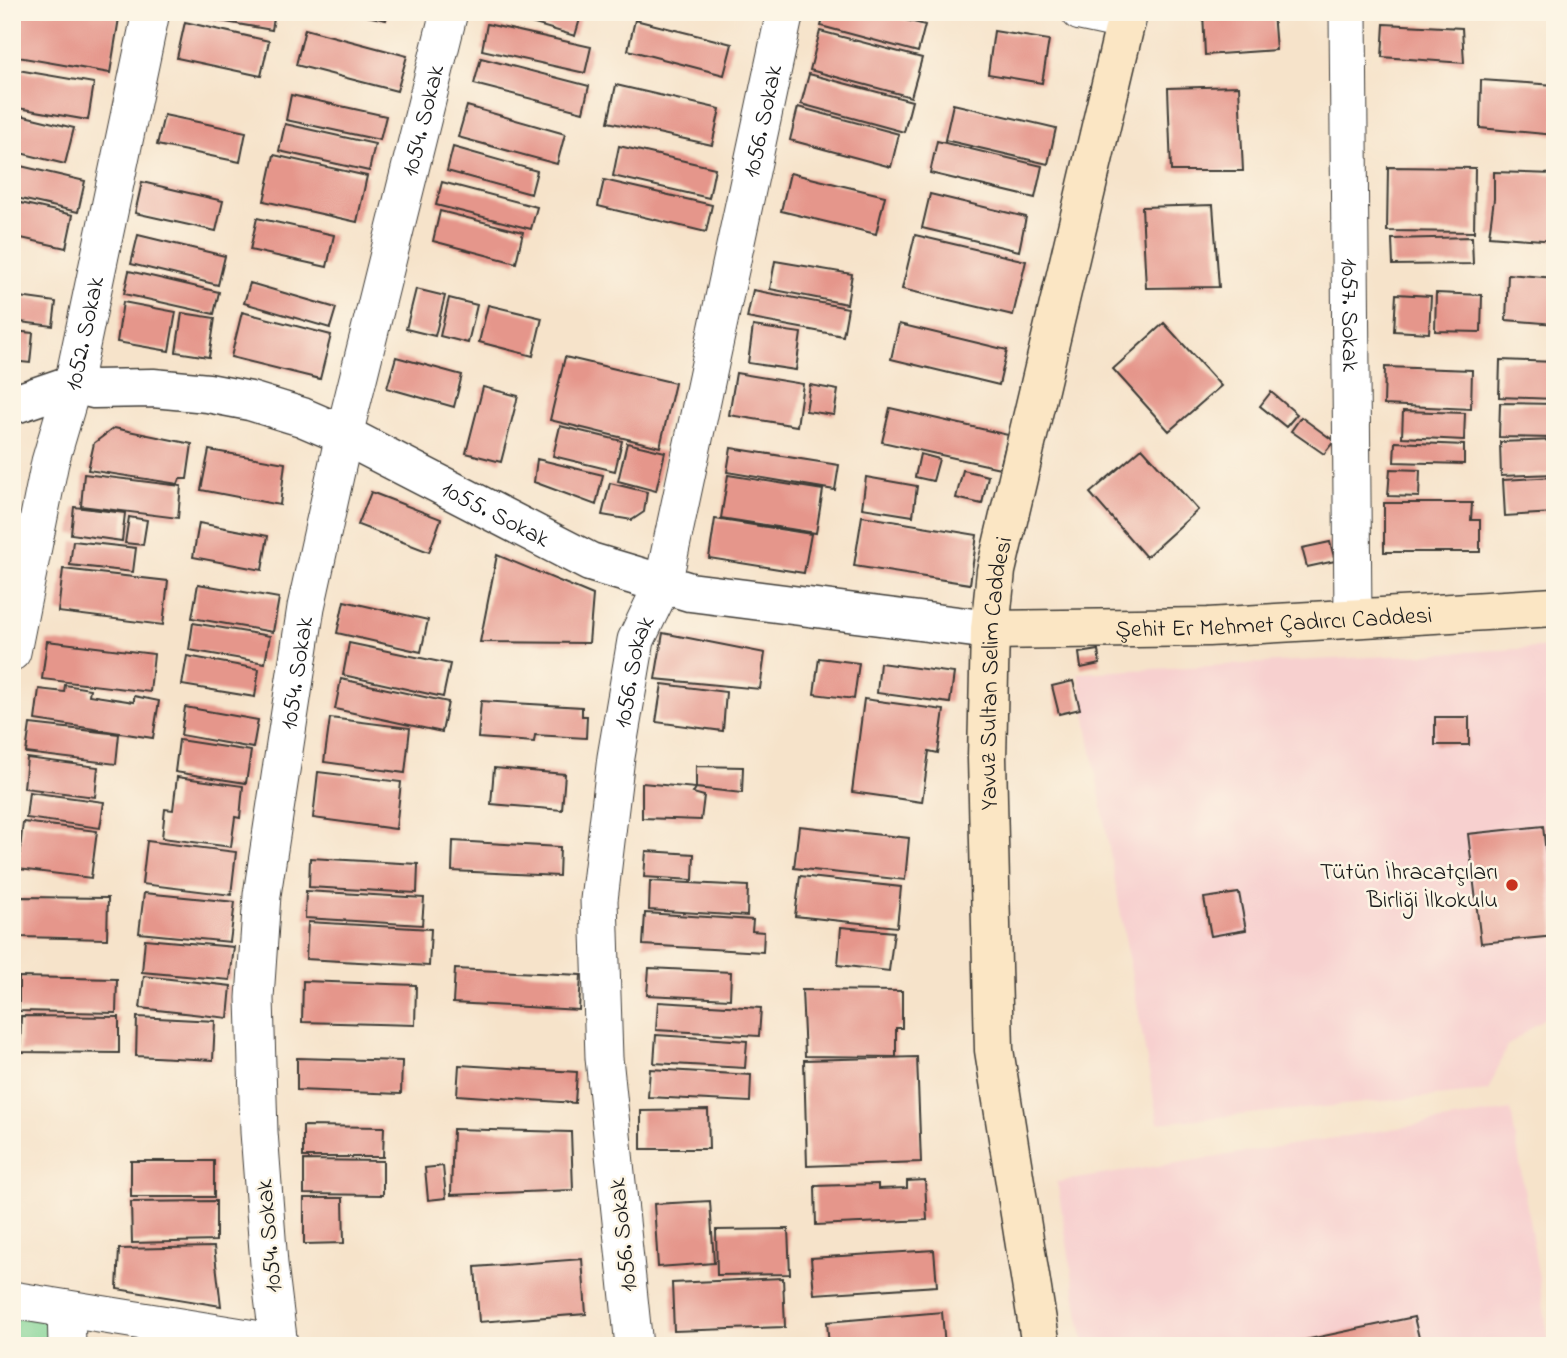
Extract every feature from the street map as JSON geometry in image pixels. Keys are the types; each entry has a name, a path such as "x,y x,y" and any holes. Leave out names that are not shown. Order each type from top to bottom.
{"main road":[{"name":"Yavuz Sultan Selim Caddesi","path":"1041,1346 994,1050 987,758 990,630 996,571 1127,17"},
{"name":"Şehit Er Mehmet Çadırcı Caddesi","path":"990,630 1208,627 1555,607"}],"street":[{"name":"1052. Sokak","path":"12,652 50,462 73,384 151,12"},
{"name":"1054. Sokak","path":"279,1344 259,1132 255,998 262,895 306,607 344,435 449,12"},
{"name":"1056. Sokak","path":"635,1346 604,1058 599,900 616,757 636,640 663,584 785,12"},
{"path":"1080,12 1127,17"},
{"name":"1057. Sokak","path":"1349,12 1353,618"},
{"name":"1055. Sokak","path":"12,405 73,384 94,388 153,388 229,397 302,417 344,435 590,562 690,592 990,630"},
{"path":"12,1300 279,1344"},
{"path":"66,1309 67,1346"}],"shaded area":[{"path":"1555,647 1555,1010 1507,1046 1488,1091 1158,1123 1078,673"},
{"path":"1511,1110 1550,1346 1084,1346 1057,1182"}],"green space":[{"path":"12,1306 54,1313 56,1346 12,1346"}],"building":[{"path":"12,12 120,12 110,73 12,56"},
{"path":"192,12 275,12 272,30 191,16"},
{"path":"363,12 388,12 386,20 362,15"},
{"path":"494,12 582,12 575,36"},
{"path":"825,12 876,12 925,25 918,52 821,26"},
{"path":"1203,12 1273,12 1276,50 1205,55"},
{"path":"635,20 732,44 724,75 628,50"},
{"path":"185,22 269,41 261,76 177,58"},
{"path":"487,24 591,47 585,73 482,50"},
{"path":"1384,24 1462,28 1464,63 1382,57"},
{"path":"305,29 407,56 397,91 296,65"},
{"path":"820,31 922,58 911,97 810,70"},
{"path":"994,31 1049,40 1042,83 988,74"},
{"path":"481,58 589,86 583,112 474,84"},
{"path":"12,69 94,83 88,120 12,107"},
{"path":"809,74 912,101 904,132 801,104"},
{"path":"1481,80 1555,85 1555,135 1480,128"},
{"path":"616,85 720,109 712,145 608,122"},
{"path":"1239,86 1243,171 1171,171 1168,88"},
{"path":"291,95 386,116 380,140 286,120"},
{"path":"953,104 1056,128 1048,164 945,140"},
{"path":"467,106 565,134 557,164 458,137"},
{"path":"798,107 899,134 891,167 790,140"},
{"path":"12,113 74,128 65,164 12,151"},
{"path":"164,115 246,132 240,162 157,145"},
{"path":"285,124 375,144 369,171 279,151"},
{"path":"937,141 1042,166 1035,198 930,173"},
{"path":"619,146 715,168 709,198 613,176"},
{"path":"453,147 537,171 531,194 447,171"},
{"path":"274,155 367,176 357,222 264,201"},
{"path":"12,164 85,181 78,212 12,197"},
{"path":"1388,167 1475,168 1474,232 1387,231"},
{"path":"1494,172 1555,174 1555,241 1489,236 1494,199"},
{"path":"790,173 885,196 876,234 781,211"},
{"path":"604,180 712,205 706,232 598,206"},
{"path":"142,182 223,201 216,231 135,213"},
{"path":"442,182 537,207 531,229 436,205"},
{"path":"930,194 1026,217 1019,251 922,228"},
{"path":"12,201 73,215 66,248 12,236"},
{"path":"1213,205 1219,287 1146,288 1142,207"},
{"path":"440,211 523,232 516,263 433,241"},
{"path":"257,218 334,235 327,267 250,250"},
{"path":"138,235 225,256 218,285 131,264"},
{"path":"915,235 1026,261 1013,315 902,289"},
{"path":"1472,237 1473,264 1393,265 1392,239"},
{"path":"775,261 852,274 847,304 770,289"},
{"path":"129,271 219,292 214,314 124,294"},
{"path":"1508,274 1555,278 1555,324 1506,320"},
{"path":"250,283 336,308 330,328 244,303"},
{"path":"416,289 445,296 435,336 406,329"},
{"path":"753,290 848,308 843,336 747,318"},
{"path":"1436,293 1482,295 1481,332 1435,331"},
{"path":"1396,294 1431,296 1429,333 1394,331"},
{"path":"12,296 56,302 53,326 12,321"},
{"path":"449,298 477,305 468,343 440,336"},
{"path":"123,302 176,312 169,351 117,342"},
{"path":"488,305 542,318 533,356 479,342"},
{"path":"242,312 331,335 320,379 231,357"},
{"path":"182,313 215,318 209,357 176,352"},
{"path":"1164,323 1221,386 1169,431 1113,369"},
{"path":"899,324 1007,350 999,385 891,359"},
{"path":"753,326 801,333 796,370 748,363"},
{"path":"12,331 33,333 30,363 12,361"},
{"path":"396,357 462,375 454,407 387,388"},
{"path":"565,357 675,383 660,447 550,420"},
{"path":"1500,360 1555,362 1555,399 1499,397"},
{"path":"1385,367 1472,370 1471,409 1384,405"},
{"path":"736,373 803,384 797,426 729,415"},
{"path":"810,385 838,390 834,415 806,411"},
{"path":"483,387 518,396 501,462 466,453"},
{"path":"1271,392 1297,414 1286,427 1260,406"},
{"path":"1500,403 1555,404 1555,438 1499,437"},
{"path":"890,408 1008,435 1000,468 882,442"},
{"path":"1403,411 1465,413 1464,440 1402,437"},
{"path":"1301,417 1334,441 1324,454 1291,431"},
{"path":"560,426 622,441 615,471 553,456"},
{"path":"114,428 192,444 187,479 180,479 178,484 88,470 94,443"},
{"path":"1555,440 1555,474 1501,476 1500,442"},
{"path":"1395,442 1464,445 1464,464 1394,462"},
{"path":"627,443 665,452 656,491 618,481"},
{"path":"731,448 839,465 835,490 727,472"},
{"path":"1142,448 1198,510 1146,557 1090,493"},
{"path":"209,450 285,463 280,505 201,490"},
{"path":"920,454 939,459 933,481 915,477"},
{"path":"537,459 603,475 596,505 534,482"},
{"path":"1390,469 1420,470 1419,497 1388,496"},
{"path":"963,470 988,476 982,504 956,498"},
{"path":"84,474 181,486 178,518 81,506"},
{"path":"728,475 823,490 816,533 721,518"},
{"path":"866,477 917,486 913,516 862,508"},
{"path":"1555,477 1555,513 1505,516 1503,480"},
{"path":"610,483 647,492 644,512 632,520 602,515"},
{"path":"371,492 441,519 429,552 358,525"},
{"path":"1384,503 1472,503 1471,520 1480,520 1480,552 1384,552"},
{"path":"74,507 125,513 122,541 71,534"},
{"path":"862,516 977,535 970,584 854,566"},
{"path":"129,517 147,520 143,545 125,543"},
{"path":"715,519 811,534 804,573 709,558"},
{"path":"199,523 268,536 262,570 193,557"},
{"path":"73,541 136,548 133,572 70,565"},
{"path":"1330,542 1335,561 1307,567 1302,548"},
{"path":"497,555 593,595 589,643 480,642"},
{"path":"63,569 168,581 163,625 58,612"},
{"path":"198,584 279,598 273,632 192,618"},
{"path":"344,601 428,620 421,652 337,633"},
{"path":"193,623 270,636 265,663 189,650"},
{"path":"663,633 765,653 760,689 655,679"},
{"path":"47,641 154,654 150,692 42,679"},
{"path":"349,643 450,664 443,697 343,675"},
{"path":"1098,650 1100,664 1081,668 1079,653"},
{"path":"187,656 259,669 255,697 182,685"},
{"path":"819,658 859,663 854,699 814,694"},
{"path":"880,663 954,673 950,703 877,693"},
{"path":"341,679 448,702 442,732 335,709"},
{"path":"1073,681 1080,709 1059,714 1052,686"},
{"path":"662,684 726,692 723,731 656,722"},
{"path":"65,685 90,689 89,695 134,702 134,696 159,701 153,738 35,720 39,689 64,692"},
{"path":"864,699 944,710 938,753 929,751 922,802 852,792"},
{"path":"481,701 582,707 582,716 587,716 586,738 535,735 534,742 478,738"},
{"path":"185,707 258,720 253,748 181,735"},
{"path":"1435,717 1469,717 1469,745 1435,745"},
{"path":"330,718 410,728 405,773 324,762"},
{"path":"30,724 119,734 116,764 26,753"},
{"path":"179,740 251,751 246,783 175,772"},
{"path":"27,758 98,767 95,797 24,788"},
{"path":"696,766 743,767 742,793 696,788"},
{"path":"494,768 565,774 562,810 491,804"},
{"path":"318,772 401,782 396,829 313,818"},
{"path":"177,777 243,786 240,818 235,817 231,847 162,838 165,809 173,810"},
{"path":"642,783 696,788 693,793 704,796 701,820 642,818"},
{"path":"29,792 104,802 100,828 26,818"},
{"path":"23,822 97,831 91,878 18,869"},
{"path":"799,826 909,838 905,880 794,868"},
{"name":"Tütün İhracatçıları Birliği İlkokulu","path":"1543,826 1555,936 1481,943 1468,834"},
{"path":"147,841 236,852 231,895 142,884"},
{"path":"453,841 560,847 559,876 452,871"},
{"path":"646,851 694,854 693,880 644,877"},
{"path":"310,858 418,864 417,893 309,887"},
{"path":"800,876 901,887 897,927 795,916"},
{"path":"650,881 748,886 747,916 649,910"},
{"path":"306,891 424,898 422,925 305,918"},
{"path":"144,893 235,902 230,942 139,933"},
{"path":"1239,893 1246,930 1211,936 1204,898"},
{"path":"21,897 108,898 107,939 21,937"},
{"path":"645,913 753,920 752,931 764,932 763,952 643,945"},
{"path":"308,922 431,929 429,966 306,959"},
{"path":"841,927 894,932 889,971 838,965"},
{"path":"145,939 234,947 230,980 142,972"},
{"path":"649,968 731,972 730,999 647,995"},
{"path":"455,969 581,975 579,1010 453,1003"},
{"path":"144,976 231,986 228,1018 140,1008"},
{"path":"19,977 117,979 116,1013 19,1011"},
{"path":"303,981 416,985 415,1025 302,1022"},
{"path":"802,990 902,991 902,1028 896,1028 896,1057 805,1056"},
{"path":"658,1002 761,1008 759,1036 656,1030"},
{"path":"21,1016 119,1017 119,1053 20,1052"},
{"path":"137,1017 215,1021 213,1060 136,1056"},
{"path":"656,1035 747,1041 745,1068 654,1063"},
{"path":"917,1057 921,1162 807,1166 804,1060"},
{"path":"297,1058 402,1061 401,1094 297,1090"},
{"path":"459,1065 577,1072 575,1103 457,1095"},
{"path":"650,1069 751,1075 750,1102 648,1097"},
{"path":"708,1110 709,1149 641,1149 641,1111"},
{"path":"303,1126 384,1127 383,1157 303,1157"},
{"path":"453,1129 571,1132 573,1190 451,1195"},
{"path":"304,1160 383,1161 383,1195 304,1194"},
{"path":"131,1161 214,1161 214,1197 131,1197"},
{"path":"443,1166 446,1198 428,1200 425,1168"},
{"path":"925,1180 927,1220 816,1225 815,1186 878,1184 878,1189 907,1188 907,1181"},
{"path":"304,1198 343,1198 344,1243 304,1244"},
{"path":"216,1201 216,1241 132,1243 131,1202"},
{"path":"710,1201 714,1263 658,1267 654,1204"},
{"path":"788,1229 790,1274 717,1275 716,1230"},
{"path":"214,1247 221,1306 117,1289 119,1249"},
{"path":"934,1250 937,1286 814,1294 811,1258"},
{"path":"582,1259 586,1314 479,1322 475,1267"},
{"path":"783,1278 785,1327 674,1331 672,1283"},
{"path":"942,1312 945,1346 829,1346 827,1322"},
{"path":"1414,1317 1421,1346 1281,1346 1281,1345"}],"place":[{"name":"Tütün İhracatçıları Birliği İlkokulu","path":"1512,885"}]}
